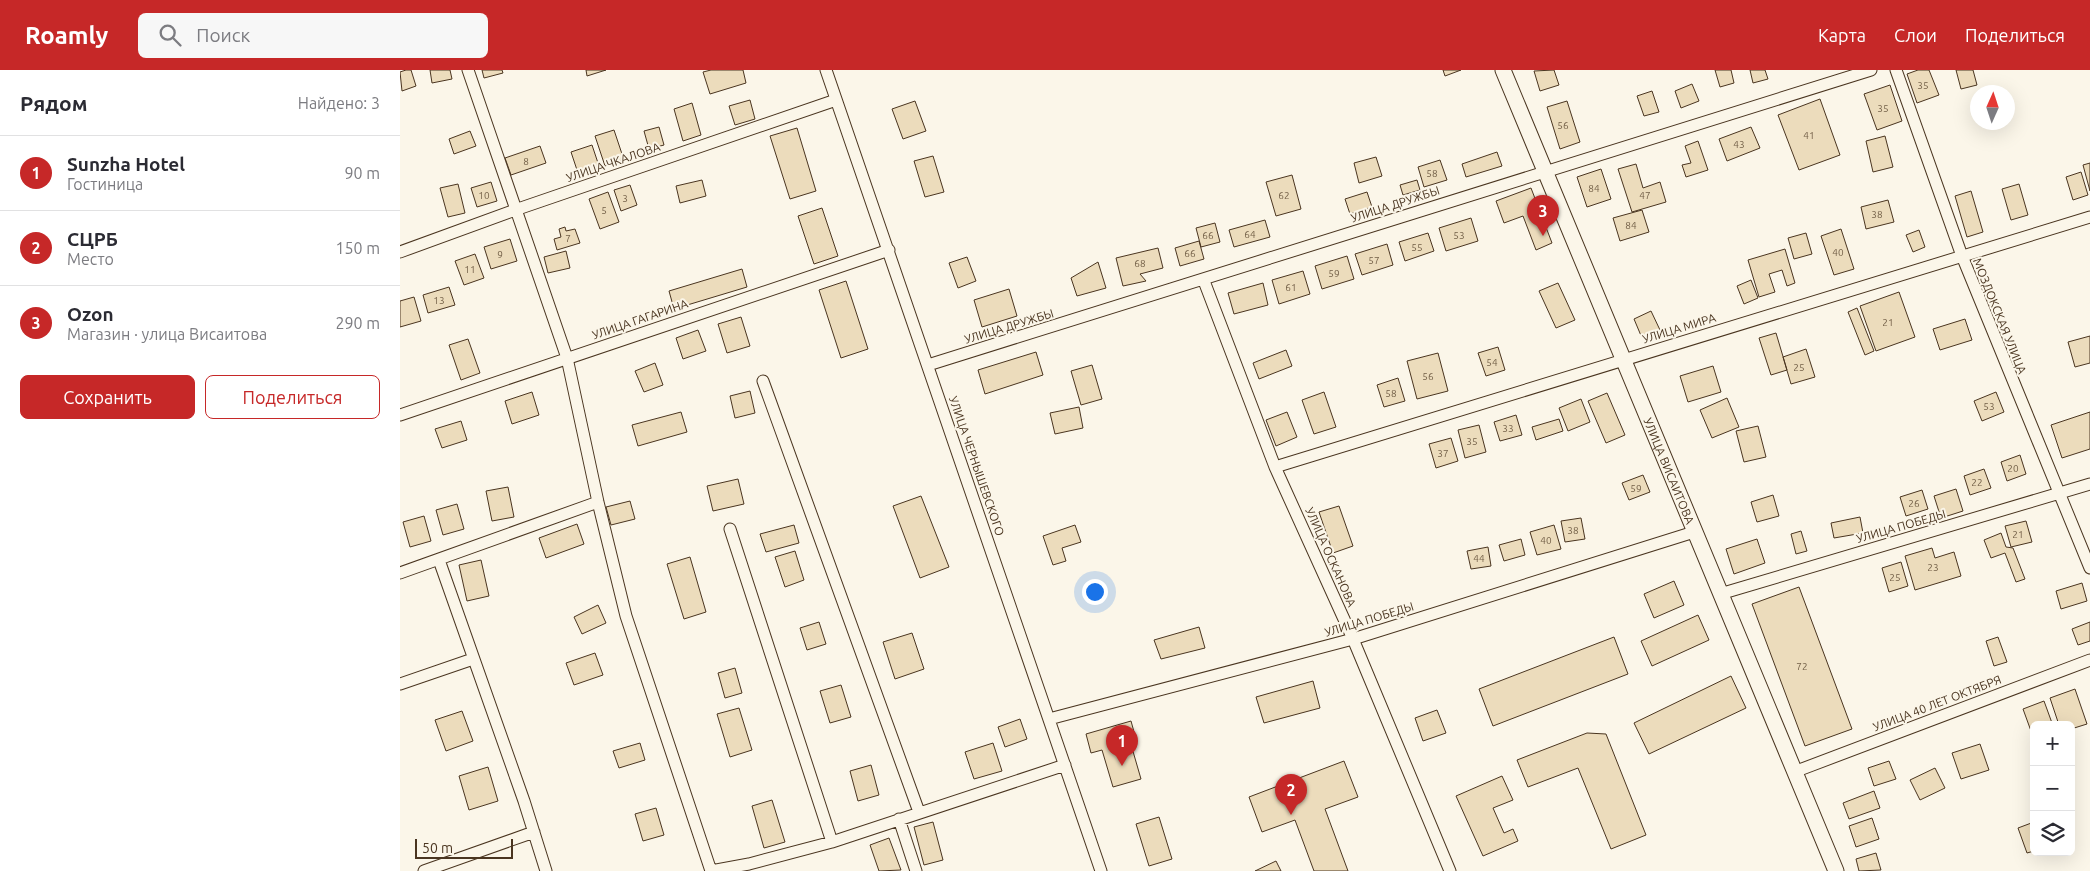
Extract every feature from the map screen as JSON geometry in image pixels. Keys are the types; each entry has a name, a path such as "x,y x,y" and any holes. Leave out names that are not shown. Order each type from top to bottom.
{"street":[{"path":"468,70 514,210 568,358 598,502 626,616 711,871 751,868 1065,765"},
{"name":"УЛИЦА ЧЕРНЫШЕВСКОГО","path":"826,70 1101,871"},
{"name":"УЛИЦА ВИСАИТОВА","path":"1503,70 1836,871"},
{"name":"УЛИЦА ДРУЖБЫ","path":"928,365 1204,281 1544,170 1871,70"},
{"name":"МОЗДОКСКАЯ УЛИЦА","path":"1896,70 1962,256 2058,494 2090,568"},
{"name":"УЛИЦА ЧКАЛОВА","path":"400,252 514,210 836,100"},
{"name":"УЛИЦА МИРА","path":"1276,467 2090,217"},
{"name":"УЛИЦА ГАГАРИНА","path":"400,415 888,250"},
{"name":"УЛИЦА ОСКАНОВА","path":"1204,281 1276,467 1353,639 1450,871"},
{"path":"763,381 919,812"},
{"name":"УЛИЦА ПОБЕДЫ","path":"1720,594 2090,484"},
{"path":"400,573 598,502"},
{"path":"730,529 832,842"},
{"name":"УЛИЦА ПОБЕДЫ","path":"1049,718 1353,639 1694,532"},
{"path":"439,560 546,871"},
{"path":"400,684 473,659"},
{"name":"УЛИЦА 40 ЛЕТ ОКТЯБРЯ","path":"1794,772 2090,660"},
{"path":"898,819 916,871"},
{"path":"424,871 534,832"}],"building":[{"path":"411,70 416,86 402,91 400,72"},
{"path":"430,70 450,70 452,79 432,83"},
{"path":"482,70 502,70 503,73 484,78"},
{"path":"586,70 606,70 587,76"},
{"path":"711,70 743,70 746,83 710,94 703,72"},
{"path":"1443,70 1461,70 1445,76"},
{"path":"1554,70 1559,85 1540,91 1534,71"},
{"path":"1715,70 1731,70 1734,83 1720,87"},
{"path":"1750,70 1765,70 1768,79 1753,83"},
{"path":"1918,70 1929,70 1939,95 1917,103 1907,74"},
{"path":"1956,70 1973,70 1977,85 1970,85 1970,87 1961,89"},
{"path":"1692,84 1699,101 1681,108 1675,91"},
{"path":"1890,85 1902,121 1877,130 1864,94"},
{"path":"1652,91 1659,112 1644,116 1637,96"},
{"path":"1820,99 1840,155 1799,170 1778,115"},
{"path":"750,100 755,119 735,125 729,106"},
{"path":"915,101 926,131 903,139 892,109"},
{"path":"1567,101 1580,142 1560,149 1547,107"},
{"path":"692,103 701,135 683,141 674,109"},
{"path":"659,127 664,145 649,149 644,131"},
{"path":"1751,127 1760,148 1727,161 1719,139"},
{"path":"797,128 816,191 790,199 770,136"},
{"path":"614,130 624,160 605,166 595,136"},
{"path":"470,131 476,146 454,154 449,139"},
{"path":"1885,136 1893,167 1873,172 1866,141"},
{"path":"1698,141 1708,170 1686,177 1682,165 1691,163 1685,146"},
{"path":"592,145 600,169 579,176 571,152"},
{"path":"540,146 546,163 511,175 505,158"},
{"path":"1497,152 1502,166 1466,177 1462,164"},
{"path":"933,156 944,192 925,197 914,161"},
{"path":"1376,157 1382,176 1359,183 1354,163"},
{"path":"1440,160 1447,180 1424,187 1418,167"},
{"path":"2090,163 2090,191 2083,165"},
{"path":"1636,164 1643,188 1660,182 1666,202 1632,212 1618,169"},
{"path":"1601,169 1611,199 1587,207 1577,177"},
{"path":"2081,172 2088,195 2073,200 2066,177"},
{"path":"1292,175 1301,209 1276,216 1266,182"},
{"path":"702,180 706,196 680,203 676,186"},
{"path":"1417,180 1420,190 1403,195 1400,185"},
{"path":"491,182 497,201 477,207 471,188"},
{"path":"458,184 465,213 448,217 440,188"},
{"path":"2019,184 2028,215 2011,220 2002,189"},
{"path":"630,185 637,205 621,211 614,190"},
{"path":"1531,188 1552,243 1536,250 1523,216 1504,223 1496,201"},
{"path":"1971,191 1983,232 1967,237 1955,196"},
{"path":"608,192 619,222 600,229 589,199"},
{"path":"1367,192 1372,207 1350,214 1345,199"},
{"path":"1888,200 1894,222 1866,229 1861,207"},
{"path":"822,208 838,256 814,264 798,216"},
{"path":"1642,210 1649,232 1620,241 1613,218"},
{"path":"1471,218 1478,241 1446,251 1439,228"},
{"path":"1265,220 1270,237 1234,247 1229,230"},
{"path":"1215,223 1220,242 1201,247 1196,228"},
{"path":"565,227 566,231 575,229 580,243 557,250 554,239 561,237 559,229"},
{"path":"1841,229 1854,269 1834,275 1821,236"},
{"path":"1919,230 1925,247 1913,252 1906,235"},
{"path":"1428,233 1434,251 1405,261 1399,242"},
{"path":"1806,233 1812,254 1794,259 1788,238"},
{"path":"510,239 517,261 491,269 484,247"},
{"path":"1199,241 1204,259 1180,266 1175,248"},
{"path":"1387,244 1393,265 1362,275 1355,254"},
{"path":"1158,248 1163,268 1140,274 1146,281 1123,286 1116,258"},
{"path":"1785,249 1795,283 1787,286 1782,270 1769,274 1775,292 1759,297 1748,260"},
{"path":"566,251 570,268 548,273 544,257"},
{"path":"475,254 484,278 464,285 455,261"},
{"path":"1347,256 1354,279 1322,289 1315,266"},
{"path":"967,257 976,281 958,288 949,263"},
{"path":"1098,262 1106,288 1077,296 1071,278"},
{"path":"742,269 747,287 674,309 669,291"},
{"path":"1303,271 1310,294 1279,304 1272,280"},
{"path":"1751,280 1758,298 1744,304 1737,286"},
{"path":"846,281 868,349 841,358 819,290"},
{"path":"1263,283 1268,305 1234,314 1228,293"},
{"path":"1558,283 1575,320 1556,328 1539,291"},
{"path":"449,287 455,305 428,313 423,295"},
{"path":"1009,289 1017,316 982,327 974,300"},
{"path":"1899,292 1915,337 1876,351 1860,306"},
{"path":"414,297 421,321 400,327 400,301"},
{"path":"1857,308 1874,351 1865,355 1848,312"},
{"path":"1651,311 1660,330 1642,338 1634,319"},
{"path":"741,317 750,346 727,353 718,324"},
{"path":"1965,319 1972,340 1940,350 1933,329"},
{"path":"698,330 706,351 683,359 676,338"},
{"path":"1776,333 1787,370 1771,375 1759,338"},
{"path":"2090,336 2090,363 2075,367 2068,342"},
{"path":"468,339 480,373 461,380 449,345"},
{"path":"1498,347 1505,370 1486,376 1478,353"},
{"path":"1806,349 1815,377 1791,384 1783,357"},
{"path":"1286,350 1292,366 1259,379 1253,363"},
{"path":"1036,352 1043,375 985,394 978,370"},
{"path":"1438,353 1448,391 1417,399 1407,361"},
{"path":"655,363 663,385 644,392 635,371"},
{"path":"1092,365 1102,399 1081,405 1071,371"},
{"path":"1713,366 1721,392 1688,402 1680,376"},
{"path":"1398,378 1405,401 1384,407 1377,385"},
{"path":"750,391 755,413 735,418 730,396"},
{"path":"532,392 539,415 512,424 505,401"},
{"path":"1324,392 1336,427 1314,434 1302,400"},
{"path":"1996,392 2004,412 1982,421 1974,401"},
{"path":"1607,393 1625,435 1606,443 1588,401"},
{"path":"1727,398 1739,427 1712,438 1700,410"},
{"path":"1581,399 1590,422 1568,431 1559,408"},
{"path":"1079,407 1083,428 1055,434 1050,413"},
{"path":"681,412 687,432 638,446 632,425"},
{"path":"1287,412 1297,437 1276,446 1266,420"},
{"path":"2090,412 2090,449 2062,458 2051,425"},
{"path":"1516,415 1522,435 1500,441 1494,422"},
{"path":"1559,419 1563,431 1536,440 1532,427"},
{"path":"461,421 467,440 442,448 435,429"},
{"path":"1479,425 1486,452 1465,458 1458,430"},
{"path":"1758,426 1766,457 1744,462 1736,431"},
{"path":"1451,438 1458,461 1436,468 1429,444"},
{"path":"2020,455 2026,474 2007,481 2001,462"},
{"path":"1984,469 1991,488 1970,495 1964,476"},
{"path":"1643,475 1650,492 1629,500 1622,483"},
{"path":"738,479 744,504 713,511 707,486"},
{"path":"508,487 514,517 492,521 486,491"},
{"path":"1956,489 1963,511 1941,518 1934,496"},
{"path":"1922,490 1928,509 1906,516 1900,497"},
{"path":"1773,495 1779,516 1757,522 1751,502"},
{"path":"921,496 949,567 920,578 893,506"},
{"path":"630,501 635,519 611,525 606,507"},
{"path":"457,504 464,529 443,535 436,510"},
{"path":"1339,506 1353,546 1333,553 1319,512"},
{"path":"424,516 431,541 410,547 403,522"},
{"path":"1860,517 1863,533 1834,538 1831,523"},
{"path":"1581,518 1585,539 1565,542 1561,521"},
{"path":"2026,521 2032,542 2011,547 2005,526"},
{"path":"577,524 584,544 546,558 539,538"},
{"path":"794,525 799,543 766,552 760,534"},
{"path":"1075,525 1081,542 1062,548 1066,561 1053,565 1043,536"},
{"path":"1554,525 1561,549 1537,555 1530,532"},
{"path":"1801,531 1807,551 1796,554 1791,534"},
{"path":"2001,533 2006,547 2013,548 2025,579 2016,582 2005,553 1991,558 1984,540"},
{"path":"1521,539 1525,555 1504,561 1499,545"},
{"path":"1757,539 1765,563 1734,574 1726,549"},
{"path":"1488,547 1491,566 1471,569 1467,551"},
{"path":"1932,548 1935,558 1954,552 1961,576 1915,590 1905,556"},
{"path":"795,551 804,580 785,587 775,557"},
{"path":"690,557 706,612 684,619 667,564"},
{"path":"481,560 489,596 467,601 459,565"},
{"path":"1901,562 1908,586 1889,592 1882,568"},
{"path":"1674,581 1684,605 1654,618 1644,594"},
{"path":"2082,583 2087,601 2061,609 2056,591"},
{"path":"1799,587 1852,729 1805,746 1752,604"},
{"path":"598,605 606,623 582,634 574,617"},
{"path":"1698,615 1709,640 1652,666 1641,641"},
{"path":"819,622 826,644 807,650 800,628"},
{"path":"2090,622 2090,641 2078,645 2072,629"},
{"path":"1199,627 1205,648 1161,659 1154,640"},
{"path":"912,633 924,669 895,679 883,642"},
{"path":"1614,637 1628,674 1493,726 1479,689"},
{"path":"1998,637 2007,662 1994,666 1986,641"},
{"path":"595,653 603,675 574,685 566,663"},
{"path":"735,668 742,693 725,698 718,673"},
{"path":"1731,676 1746,708 1649,754 1634,723"},
{"path":"1313,681 1320,708 1264,723 1256,697"},
{"path":"841,685 851,717 830,723 820,691"},
{"path":"2075,689 2087,724 2075,728 2075,721 2058,721 2050,698"},
{"path":"2044,701 2051,721 2030,721 2030,728 2023,709"},
{"path":"739,708 752,750 730,757 717,714"},
{"path":"1437,710 1446,733 1423,741 1415,718"},
{"path":"462,711 473,741 446,751 435,720"},
{"path":"1020,719 1027,739 1005,747 998,727"},
{"path":"1131,721 1136,739 1130,741 1141,779 1113,787 1102,750 1091,753 1086,734"},
{"path":"1587,733 1606,734 1646,835 1611,849 1578,768 1528,787 1517,760"},
{"path":"640,743 645,760 619,768 613,751"},
{"path":"993,743 1002,771 974,779 965,752"},
{"path":"1980,744 1989,770 1961,779 1952,753"},
{"path":"1344,761 1358,797 1325,809 1348,871 1314,871 1295,820 1262,832 1249,797"},
{"path":"1889,761 1896,779 1874,786 1868,768"},
{"path":"871,765 879,795 858,801 850,771"},
{"path":"488,767 498,801 469,810 459,776"},
{"path":"1935,768 1945,788 1920,800 1910,780"},
{"path":"1502,776 1513,800 1493,808 1504,833 1513,829 1518,841 1483,856 1456,796"},
{"path":"1874,791 1880,808 1849,819 1843,803"},
{"path":"772,800 785,842 764,848 752,806"},
{"path":"656,808 664,835 643,841 635,814"},
{"path":"1159,817 1172,859 1149,866 1136,824"},
{"path":"1872,818 1879,839 1856,847 1849,826"},
{"path":"933,822 943,860 924,865 914,827"},
{"path":"2030,824 2030,852 2027,853 2018,828"},
{"path":"889,838 901,870 879,871 870,845"},
{"path":"1876,853 1881,870 1859,871 1856,859"},
{"path":"1276,861 1281,871 1255,871"}],"place":[{"name":"Ozon","path":"1543,236"},
{"name":"Sunzha Hotel","path":"1122,766"},
{"name":"СЦРБ","path":"1291,815"}]}
